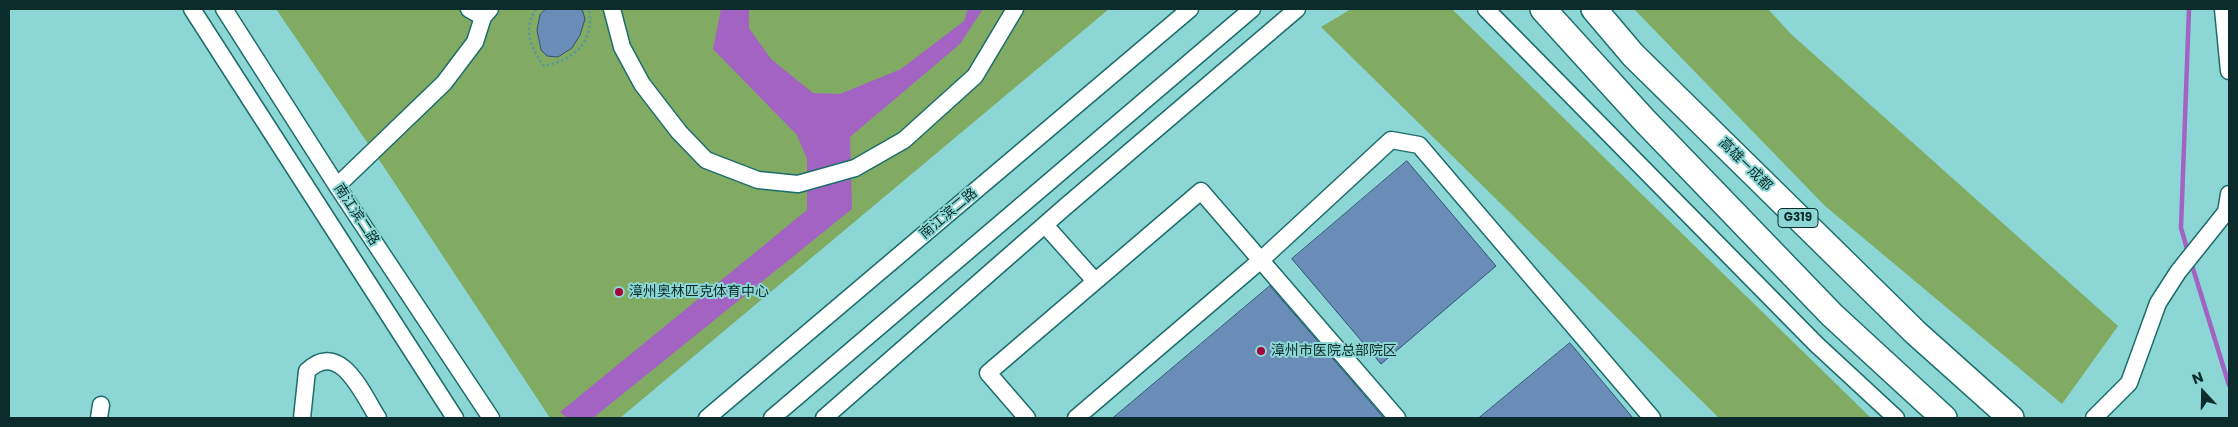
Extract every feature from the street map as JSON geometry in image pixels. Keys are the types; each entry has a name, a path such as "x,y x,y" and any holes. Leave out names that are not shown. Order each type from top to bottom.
{"highway":[{"path":"1543,9 1644,120 1825,308 1944,418"},
{"name":"高雄—成都","path":"1594,9 1633,55 1873,291 1916,333 2011,418"}],"street":[{"name":"南江滨二路","path":"192,9 455,418"},
{"name":"南江滨二路","path":"224,9 337,186 491,418"},
{"path":"612,9 622,47 642,84 679,132 706,160 758,180 798,184 855,168 904,140 975,76 1015,9"},
{"name":"南江滨二路","path":"707,418 1190,9"},
{"path":"772,418 1252,9"},
{"path":"824,418 1297,9"},
{"path":"1486,9 1816,344 1896,418"},
{"path":"337,186 444,83 475,42 480,12"},
{"path":"2226,19 2229,71"},
{"path":"1076,418 1261,260 1391,140 1419,145 1652,418"},
{"path":"1027,418 988,373 1201,191 1397,418"},
{"path":"2094,418 2129,383 2158,303 2178,272 2226,212 2229,194"},
{"path":"1045,225 1095,282"},
{"path":"302,418 307,371 316,362 333,360 346,369 378,418"}],"path":[{"path":"536,9 532,14 528,34 532,51 544,66 561,63 577,52 588,37 589,9"}],"green space":[{"name":"漳州奥林匹克体育中心","path":"276,9 1109,9 620,418 550,418 384,167"},
{"path":"1351,9 1452,9 1871,418 1719,418 1321,27"},
{"path":"1634,9 1768,9 1791,34 2118,326 2062,404 1825,206"}],"shaded area":[{"path":"721,9 749,9 749,28 771,59 813,93 840,94 901,69 964,21 968,9 983,9 960,44 850,137 852,209 593,418 567,418 560,412 807,210 807,159 797,135 713,49"}],"building":[{"path":"546,9 582,9 585,19 580,35 572,48 558,57 547,56 541,50 537,30 540,15"},
{"path":"1407,161 1496,266 1381,364 1292,259"},
{"name":"漳州市医院总部院区","path":"1270,286 1384,418 1113,418"},
{"path":"1570,343 1633,418 1479,418"}],"waterway":[{"path":"2188,252 2181,228 2189,9"},
{"path":"2191,262 2229,385"}],"place":[{"name":"漳州奥林匹克体育中心","path":"619,292"},
{"name":"漳州市医院总部院区","path":"1261,351"}]}
